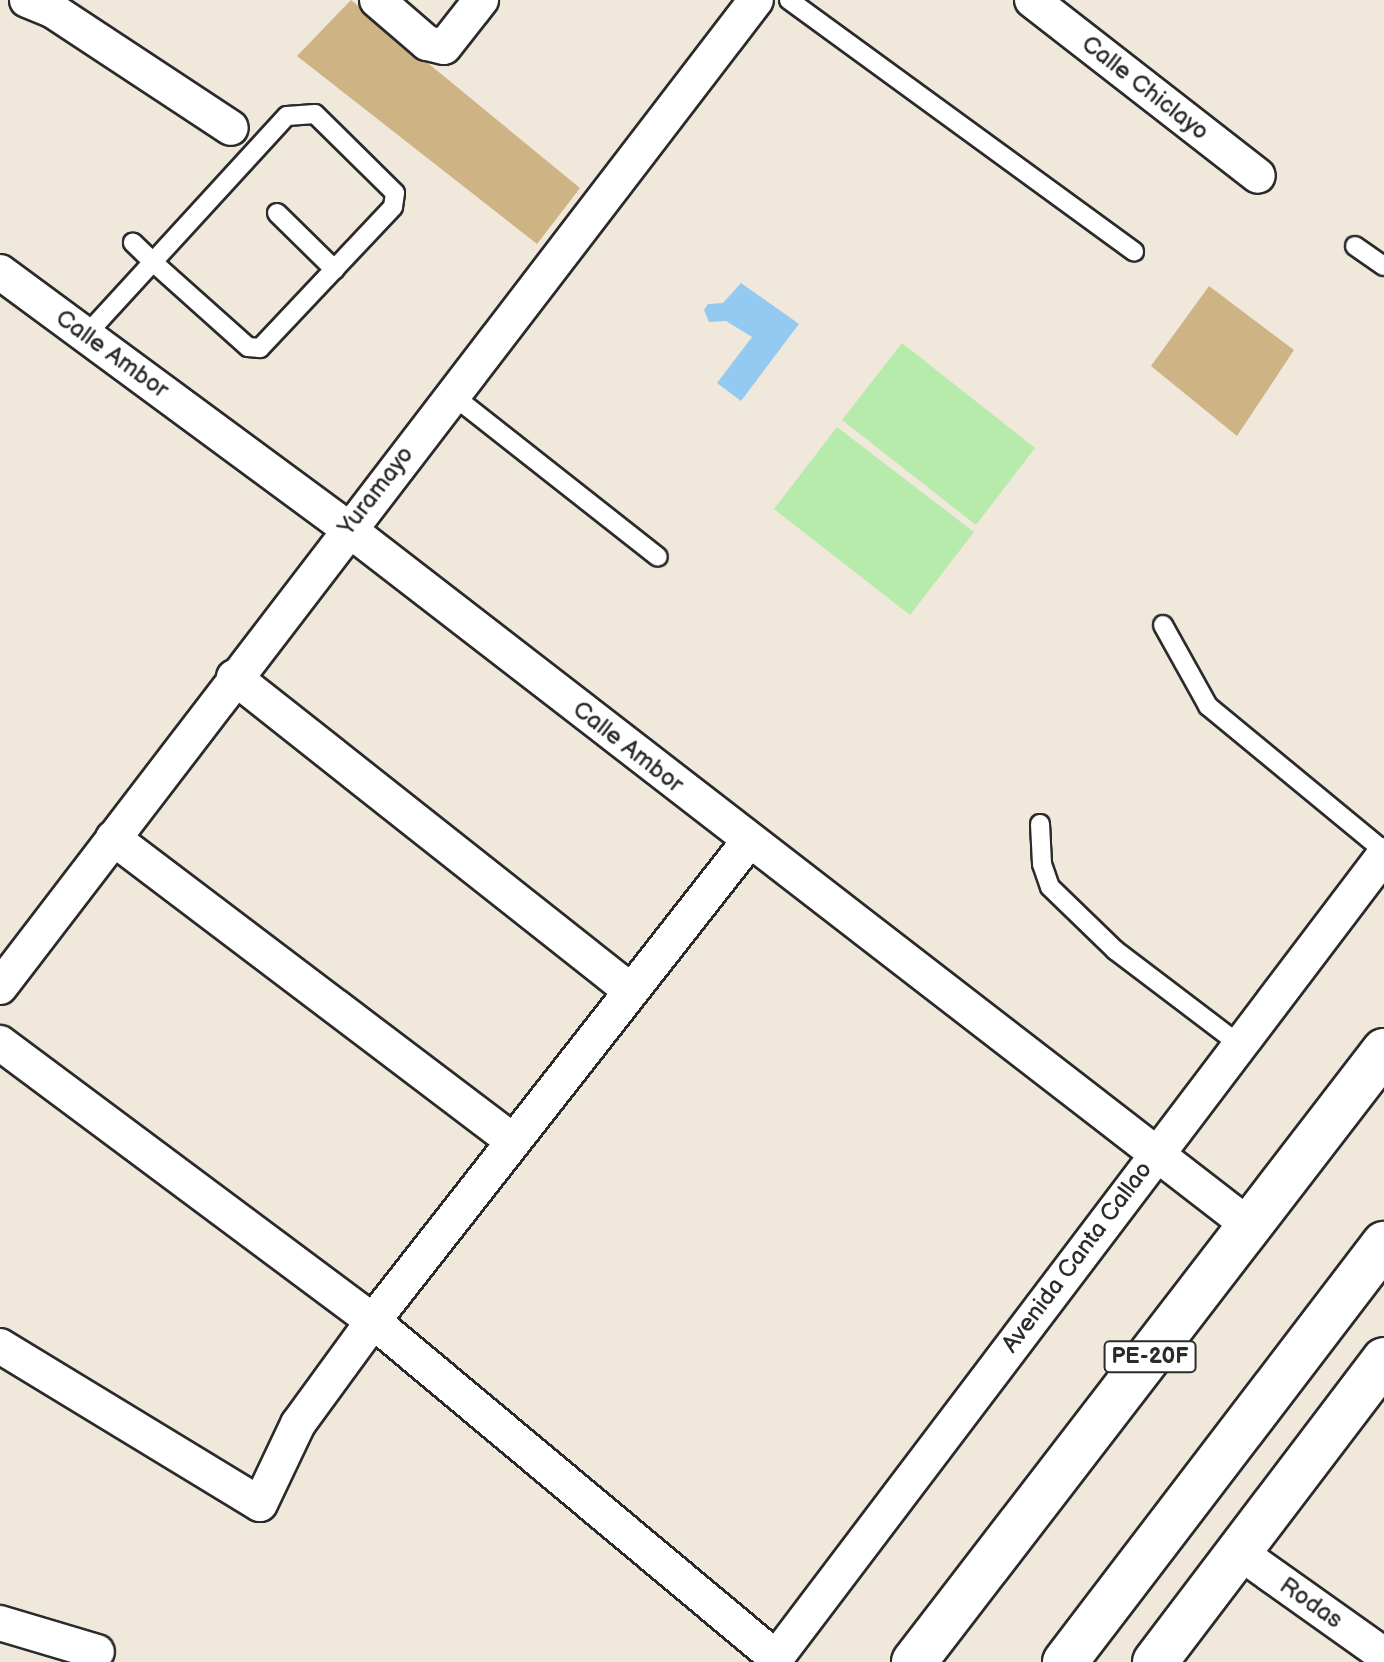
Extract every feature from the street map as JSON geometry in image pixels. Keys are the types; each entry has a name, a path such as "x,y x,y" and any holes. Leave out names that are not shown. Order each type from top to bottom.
{"main road":[{"name":"PE-20F","path":"914,1662 1384,1051"},
{"path":"1065,1662 1384,1244"},
{"path":"1155,1662 1384,1360"}],"street":[{"path":"27,0 52,10 231,128"},
{"path":"377,0 436,47 444,47 481,0"},
{"name":"Yuramayo","path":"0,987 347,528 756,0"},
{"name":"Calle Chiclayo","path":"1032,0 1258,176"},
{"name":"Calle Ambor","path":"0,272 347,528 1153,1156 1251,1227"},
{"path":"234,677 631,991"},
{"path":"113,838 513,1141"},
{"path":"0,1346 260,1504 298,1424 373,1321 749,841"},
{"name":"Avenida Canta Callao","path":"775,1660 1384,853"},
{"path":"0,1043 373,1321 775,1660"},
{"name":"Rodas","path":"1239,1552 1384,1655"},
{"path":"0,1623 97,1652"}],"lane":[{"path":"789,0 1134,252"},
{"path":"86,335 153,262 259,147 287,116 315,114 395,193 393,207 260,348 248,347 153,262 133,243"},
{"path":"231,128 259,147"},
{"path":"277,213 335,270"},
{"path":"1355,246 1384,266"},
{"path":"451,394 658,557"},
{"path":"1163,625 1208,706 1384,853"},
{"path":"1040,824 1042,864 1050,887 1115,950 1239,1044"}],"green space":[{"path":"902,343 1035,448 976,525 842,420"},
{"path":"837,427 974,532 910,615 774,509"}],"water":[{"path":"741,283 799,324 741,401 717,383 752,337 726,321 709,322 704,310 708,304 723,303"}],"building":[{"path":"351,0 580,188 537,244 297,56"},
{"path":"1209,286 1294,350 1237,436 1151,366"}]}
